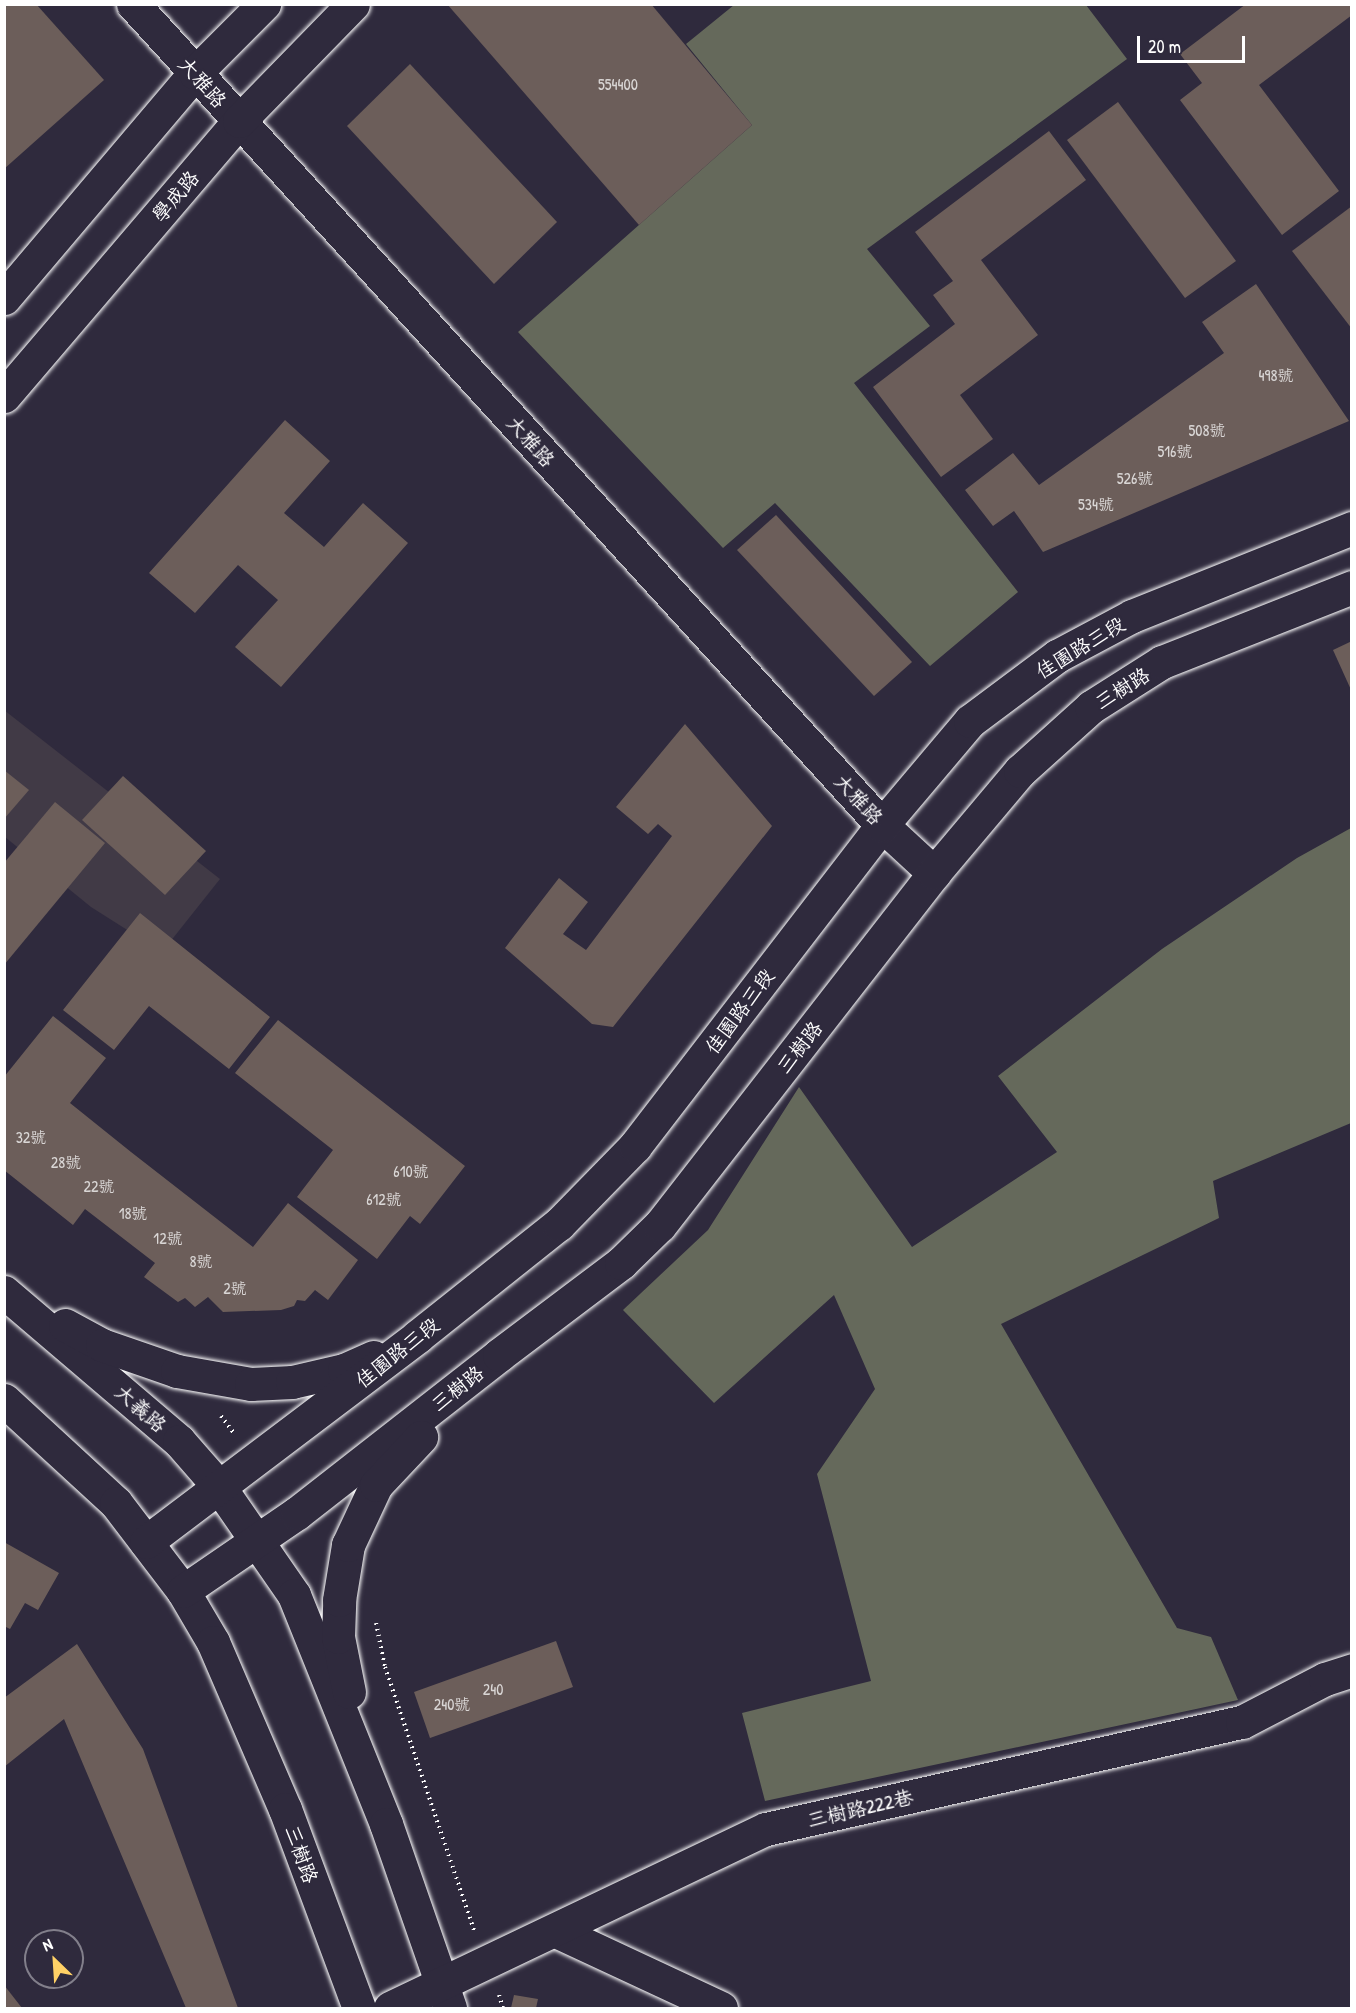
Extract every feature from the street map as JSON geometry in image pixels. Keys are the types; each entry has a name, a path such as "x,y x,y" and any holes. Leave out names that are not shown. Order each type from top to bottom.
{"street":[{"name":"大雅路","path":"133,4 882,825 934,873"},
{"path":"4,298 195,73 264,4"},
{"name":"學成路","path":"4,396 239,121 353,4"},
{"name":"佳園路三段","path":"146,1542 418,1336 559,1224 635,1146 882,825 970,722 1057,656 1132,616 1352,528"},
{"name":"三樹路","path":"359,2008 285,1809 213,1642 183,1591 259,1542 621,1263 660,1225 934,873 1020,771 1091,707 1162,662 1352,587"},
{"path":"5,1292 102,1345 177,1371 251,1384 292,1382 344,1370 418,1336"},
{"name":"大義路","path":"5,1292 179,1441 220,1488 259,1542"},
{"path":"446,1996 387,1824 347,1683 338,1637 339,1600 348,1545 376,1485 499,1355"},
{"path":"4,1400 116,1503 183,1591"},
{"path":"259,1542 294,1595 387,1824"},
{"name":"三樹路222巷","path":"390,2008 446,1996 556,1930 766,1829 1242,1722 1325,1679 1352,1670"},
{"path":"556,1930 721,2008"}],"path":[{"path":"215,1408 237,1436"},
{"path":"375,1615 385,1667 474,1931"}],"shaded area":[{"path":"4,710 220,879 162,952 91,907 5,837"}],"green space":[{"path":"734,5 1086,5 1127,59 867,249 930,326 854,383 1018,592 930,666 775,503 723,548 518,332 752,125 686,44"},
{"path":"1351,828 1351,1123 1213,1181 1219,1218 1001,1324 1177,1628 1211,1637 1238,1700 765,1801 742,1713 871,1681 817,1474 875,1389 834,1295 714,1403 623,1310 708,1230 799,1087 912,1247 1057,1152 998,1076 1162,949 1297,858"}],"building":[{"path":"4,4 36,4 104,80 4,169"},
{"path":"447,4 651,4 752,125 639,225"},
{"path":"1246,4 1352,4 1352,15 1259,85 1339,191 1282,235 1180,100 1202,83 1180,54"},
{"path":"410,64 557,222 494,284 347,126"},
{"path":"1118,102 1236,261 1185,298 1067,140"},
{"path":"1049,131 1086,180 981,260 1038,335 960,395 993,439 941,477 873,387 955,324 933,295 953,281 915,232"},
{"path":"1352,206 1352,329 1292,251"},
{"path":"1256,284 1349,421 1043,552 1014,511 993,526 965,490 1013,453 1039,485 1224,353 1202,322"},
{"path":"285,420 330,461 284,513 324,547 363,503 408,543 281,687 235,647 278,600 238,565 195,613 149,573"},
{"path":"776,515 912,662 874,696 737,550"},
{"path":"1352,641 1352,692 1333,650"},
{"path":"685,724 772,826 613,1027 592,1024 505,948 559,878 588,902 563,934 586,950 672,836 658,824 648,834 616,807"},
{"path":"4,770 29,790 4,819"},
{"path":"123,776 206,851 165,895 82,820"},
{"path":"55,802 105,843 4,965 4,863"},
{"path":"140,913 270,1017 229,1069 149,1006 114,1050 63,1010"},
{"path":"53,1016 106,1058 70,1103 131,1152 253,1247 288,1203 358,1260 328,1300 315,1290 305,1301 297,1300 294,1306 281,1310 223,1312 208,1297 195,1307 185,1298 178,1302 144,1277 155,1263 85,1209 73,1225 4,1170 4,1077"},
{"path":"278,1020 465,1166 420,1224 410,1216 377,1259 297,1197 333,1150 235,1073"},
{"path":"4,1542 59,1573 38,1610 25,1603 10,1629 4,1626"},
{"path":"556,1641 573,1687 430,1738 414,1692"},
{"path":"77,1644 143,1749 238,2008 186,2008 64,1719 4,1767 4,1698"},
{"path":"4,1985 22,2008 4,2008"},
{"path":"514,1995 538,1999 536,2008 511,2008"}]}
